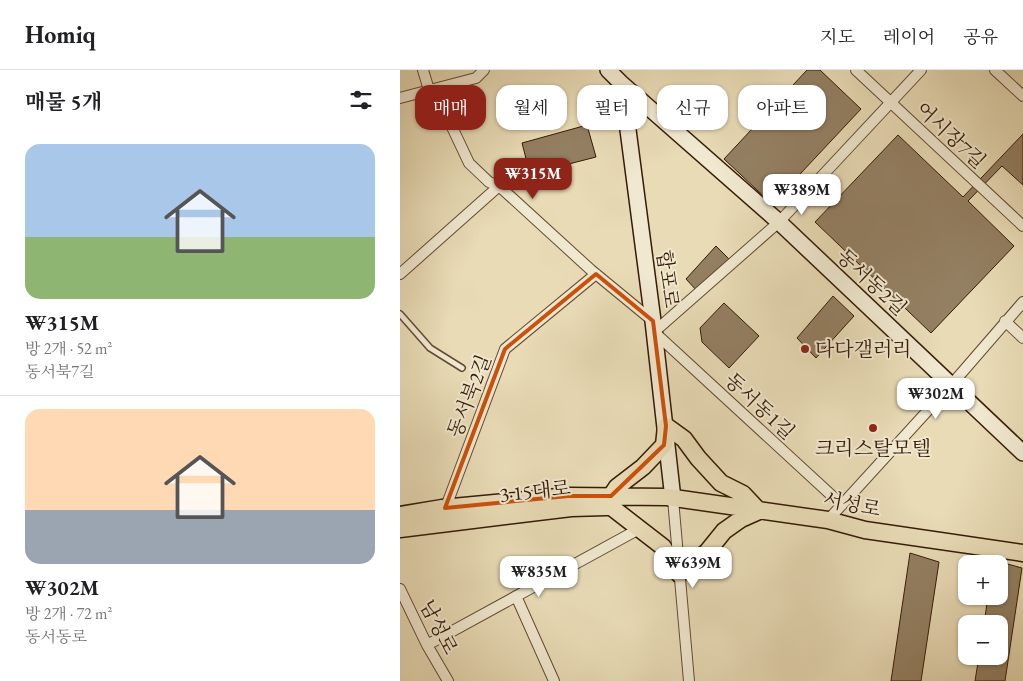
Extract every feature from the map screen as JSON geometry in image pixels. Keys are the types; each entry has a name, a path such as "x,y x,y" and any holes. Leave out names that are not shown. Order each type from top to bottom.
{"main road":[{"path":"608,70 622,84"},
{"name":"동서동2길","path":"622,84 779,222 1023,453"},
{"name":"합포로","path":"622,84 654,327 673,499"},
{"path":"666,426 684,439 698,458 721,483 742,494 759,511 741,519 724,531 707,552 679,574 664,547 610,501 618,487 664,445 666,426"},
{"name":"3·15대로","path":"400,528 443,516 568,496 610,501 667,497 673,499"},
{"name":"서성로","path":"673,499 828,520 865,530 1023,553"},
{"name":"3·15대로","path":"400,515 443,516"}],"street":[{"name":"동서동1길","path":"423,70 427,85"},
{"path":"448,85 476,78 484,70"},
{"name":"어시장7길","path":"856,70 1023,226"},
{"path":"654,327 779,222 921,70"},
{"path":"995,70 1023,96"},
{"path":"400,98 415,94"},
{"name":"동서동1길","path":"453,130 469,163 489,182 499,186 654,327 842,505"},
{"path":"400,274 499,186"},
{"name":"동서북2길","path":"443,516 506,349 596,274"},
{"path":"828,520 952,384 1023,302"},
{"path":"1005,321 1023,338"},
{"path":"673,499 689,681"},
{"path":"427,645 640,528"},
{"name":"남성로","path":"400,589 427,645 448,681"},
{"path":"516,596 554,681"}],"lane":[{"path":"400,314 430,348 462,368"}],"highlighted area":[{"path":"596,274 653,321 666,426 664,445 611,496 568,496 445,508 505,349"}],"building":[{"path":"807,70 820,70 861,109 772,204 724,159 751,130 826,130 826,85 793,85"},
{"path":"577,128 577,130 588,130 596,157 530,174 522,143"},
{"path":"1023,134 1023,185 1002,166 968,201 1014,246 931,333 815,222 898,135 963,197"},
{"path":"716,246 729,259 698,292 686,279"},
{"path":"833,296 854,316 816,358 797,338"},
{"path":"724,303 759,336 729,368 702,342 700,328"},
{"path":"910,553 939,562 921,681 891,681"},
{"path":"1008,564 1022,568 1008,661 1008,615 985,615 987,605 1008,605"},
{"path":"978,665 1007,665 1005,681 975,681"}],"place":[{"name":"다다갤러리","path":"805,349"},
{"name":"크리스탈모텔","path":"873,428"}]}
